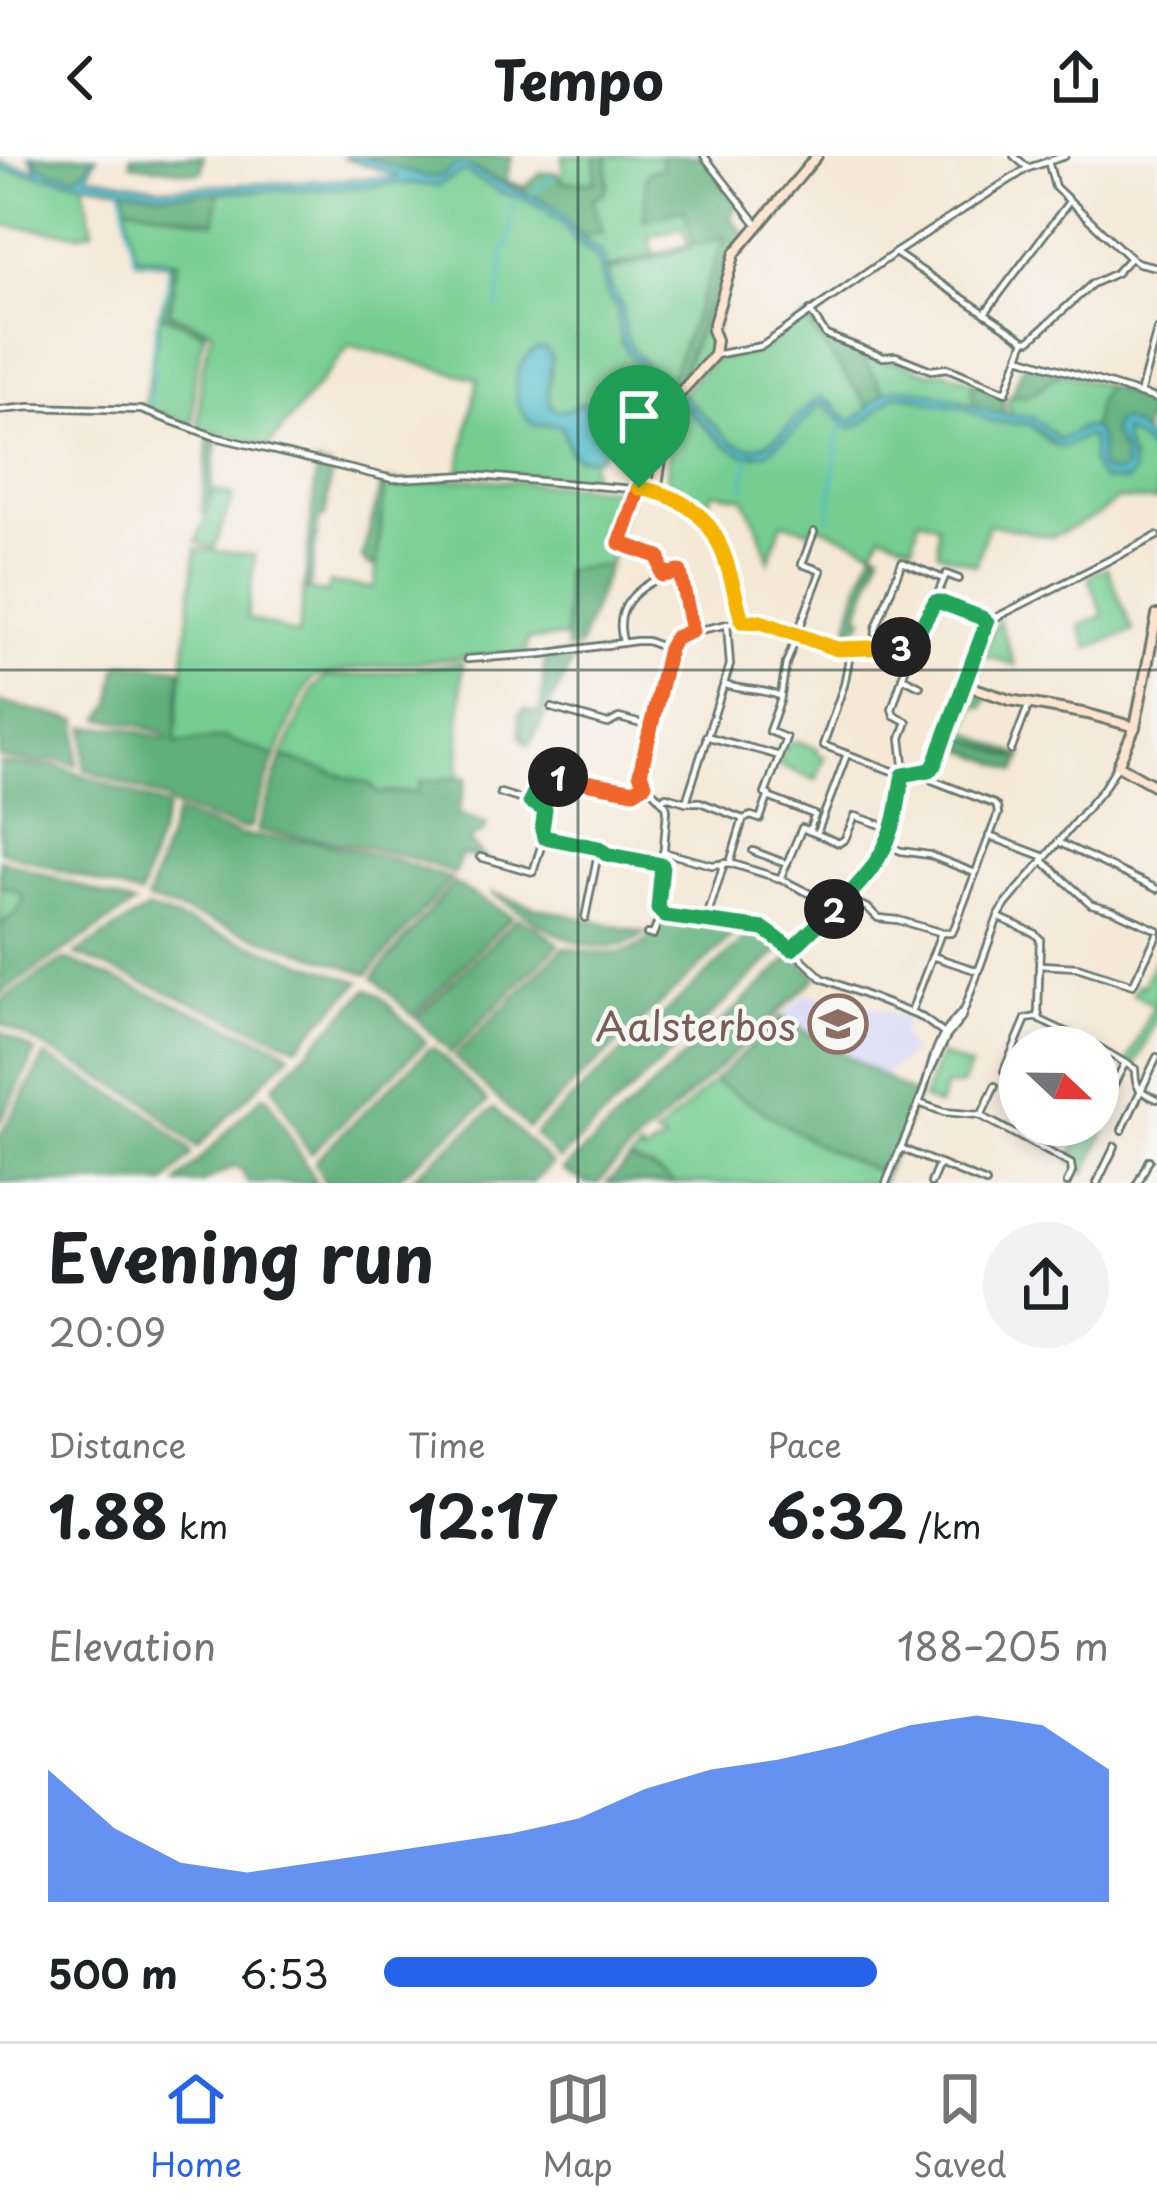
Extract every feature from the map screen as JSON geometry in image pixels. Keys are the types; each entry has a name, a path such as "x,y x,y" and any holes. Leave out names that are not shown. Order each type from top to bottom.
{"street":[{"path":"704,156 758,225"},
{"path":"656,491 673,400 714,355 712,330 735,253 817,156"},
{"path":"1014,156 1028,168"},
{"path":"714,355 759,348 1028,168 1065,156"},
{"path":"1048,161 1054,187 1130,258 1157,267"},
{"path":"985,313 1069,201"},
{"path":"895,254 1025,340 1036,338 1092,284 1116,273 1130,258"},
{"path":"810,310 826,335 883,357 896,356 931,370 947,368 1006,392 1025,340"},
{"path":"1140,394 1157,331"},
{"path":"1019,357 1157,399"},
{"path":"0,410 30,406 141,410 216,437 393,479 470,475 656,491 698,512 717,534 742,621"},
{"path":"639,488 620,543 659,557 662,575"},
{"path":"813,833 815,815 765,794 786,738 769,731 786,676 785,664 821,571 802,564 814,532"},
{"path":"850,650 844,686 823,745 904,774 930,770 987,622 1157,536"},
{"path":"875,650 877,628 902,562 944,579"},
{"path":"623,642 624,609 662,575 680,572 692,631"},
{"path":"945,1034 910,1012 822,978 764,929 661,913 667,810 640,774 675,638 742,621 761,622 823,646 875,650 902,646 910,643 946,574 959,579"},
{"path":"935,602 987,622"},
{"path":"886,1183 919,1103 930,1062 962,1012 998,917 1118,765 1135,727 1157,615"},
{"path":"686,802 730,665 727,624"},
{"path":"466,659 623,642 646,641 669,649"},
{"path":"792,949 871,871 893,829 904,774 902,738 907,722 892,709 910,643"},
{"path":"902,677 920,686"},
{"path":"725,685 780,695"},
{"path":"965,685 997,697 1135,727"},
{"path":"1011,751 1028,704"},
{"path":"552,709 608,724 619,718 649,726"},
{"path":"706,736 779,756"},
{"path":"813,833 847,754"},
{"path":"1118,765 1157,787"},
{"path":"845,899 868,908 878,918 951,933 998,807 932,780 930,770"},
{"path":"530,802 541,776 634,791 645,784"},
{"path":"480,856 533,872 544,837 545,810 500,793"},
{"path":"661,800 666,796 700,802 743,819 760,819 768,797"},
{"path":"781,880 802,829 839,843 855,816 893,829"},
{"path":"706,921 743,819"},
{"path":"989,836 1044,859 1091,904 1156,929 1133,985 1078,967 1040,965"},
{"path":"544,837 662,865"},
{"path":"1058,842 1157,889"},
{"path":"885,844 975,873"},
{"path":"585,918 599,848"},
{"path":"753,851 787,864"},
{"path":"663,852 712,865 727,863 781,880 836,907"},
{"path":"647,934 653,935 661,913"},
{"path":"998,917 1038,936 1038,1016 1053,1026"},
{"path":"910,1012 941,933"},
{"path":"932,956 978,971"},
{"path":"1023,1026 1026,1019 1038,1016"},
{"path":"1122,1130 1157,1057"},
{"path":"1119,1059 1135,1069 1140,1092 1157,1100"},
{"path":"1119,1075 1125,1063"},
{"path":"981,1116 995,1086"},
{"path":"919,1103 944,1112 981,1116 1071,1164 1067,1183"},
{"path":"1097,1183 1114,1146"},
{"path":"900,1148 986,1183"},
{"path":"1138,1183 1149,1160"},
{"path":"931,1183 939,1164"}],"shaded area":[{"path":"808,993 844,1005 852,1000 906,1019 901,1037 913,1051 883,1077 781,1017"}],"green space":[{"path":"34,156 93,157 76,176 51,172"},
{"path":"131,156 203,156 202,171 131,164"},
{"path":"362,156 512,156 506,181 525,187 541,173 556,172 563,182 595,182 596,156 607,156 606,191 592,199 603,232 581,237 545,201 471,166 441,177 420,177"},
{"path":"563,156 596,156 596,182 562,182"},
{"path":"607,156 660,156 663,168 645,177 645,219 684,209 694,243 689,245 683,227 649,237 654,255 606,269 602,253 581,237 602,231 592,199 608,185"},
{"path":"660,156 702,156 738,205 730,217 745,233 727,257 675,388 668,384 726,236 606,269 694,243 684,209 644,220 648,172 662,168"},
{"path":"0,169 84,182 93,231 81,234 0,225"},
{"path":"464,171 544,209 563,223 575,242 596,256 608,297 618,310 621,342 641,369 673,395 663,439 603,429 593,406 582,403 556,410 550,405 548,390 552,370 527,420 561,426 570,453 593,458 590,480 459,471 478,379 350,345 269,446 199,428 201,373 212,331 169,313 178,261 135,255 126,205 214,223 218,192 406,183 437,186"},
{"path":"123,188 161,194 218,192 215,222 126,205"},
{"path":"726,235 668,384 626,340 621,303 607,272"},
{"path":"135,255 178,261 169,313 206,328 205,333 161,315 172,264 137,261"},
{"path":"727,256 711,355 677,390"},
{"path":"161,314 205,333 195,373 193,425 144,407"},
{"path":"809,317 826,338 860,352 885,393 869,407 804,319"},
{"path":"804,319 869,407 860,417 851,422 834,404 812,402 773,439 745,447 718,431 681,395 713,360 762,350"},
{"path":"860,352 885,363 896,361 930,373 945,371 974,382 976,406 933,395 885,393"},
{"path":"1024,364 1061,373 1032,393 1011,395"},
{"path":"1061,373 1106,386 1092,429 1081,427 1061,441 1034,419 1010,414 1008,397 1028,396"},
{"path":"974,382 1002,393 1005,414 976,406 971,393"},
{"path":"1106,386 1148,399 1142,434 1130,424 1112,431 1125,470 1117,474 1099,465 1100,441 1092,429"},
{"path":"898,394 961,407 993,422 1029,424 1052,444 1066,447 1084,436 1092,438 1094,447 1132,460 1123,430 1157,460 1157,501 1117,499 1098,515 1052,537 988,524 976,565 938,552 938,525 919,518 913,545 882,533 874,549 814,524 811,531 782,522 769,561 743,497 713,492 704,510 666,489 677,400 723,443 756,456 821,404 851,428"},
{"path":"209,438 217,441 208,513 201,512"},
{"path":"317,464 332,468 309,590 304,590"},
{"path":"470,479 630,490 609,565 564,570 567,637 527,640 526,653 378,666 313,679 276,756 223,738 175,743 196,549 255,555 247,618 298,635 304,590 328,593 329,583 374,588 386,481"},
{"path":"386,481 376,568 362,557"},
{"path":"215,490 233,496 214,548 196,542"},
{"path":"874,549 881,552 858,615 864,617 848,632 854,600"},
{"path":"609,565 579,647 567,649 564,570"},
{"path":"1107,567 1133,631 1088,648 1080,626 1103,616 1089,576"},
{"path":"999,621 1015,665 984,655"},
{"path":"577,653 527,744 520,735 519,714 525,709 541,711 545,657"},
{"path":"123,663 181,668 175,743 223,738 276,756 250,828 176,808 84,769 86,727 125,728 167,739 166,734 134,724 101,719 112,703 117,668"},
{"path":"462,663 459,777 421,782 418,792 376,793 372,785 282,757 313,689 326,677"},
{"path":"970,692 987,698 983,707 975,705 966,730 1018,758 958,735 954,745 949,743"},
{"path":"0,702 79,721 77,765 55,759 41,764 0,758"},
{"path":"957,735 1009,756 1023,756 1016,771 954,745"},
{"path":"797,741 825,757 816,780 778,765 786,745"},
{"path":"282,757 372,785 377,793 418,792 420,782 467,777 458,814 487,824 470,842 485,859 461,855 455,874 381,851 257,831"},
{"path":"0,763 43,768 54,764 168,807 140,896 0,851"},
{"path":"176,813 240,835 320,842 384,856 451,879 368,974 147,900"},
{"path":"0,859 134,905 0,994 0,925 17,912 24,899 18,891 0,886"},
{"path":"453,883 512,916 413,1016 373,977"},
{"path":"0,886 18,891 24,899 17,912 0,925"},
{"path":"490,892 645,933 626,944 585,944 545,927"},
{"path":"148,909 360,982 297,1046 75,954"},
{"path":"517,918 559,944 449,1055 416,1018"},
{"path":"664,918 742,927 528,1128 454,1057 564,947 608,954 634,949 656,932"},
{"path":"754,930 784,946 559,1160 534,1134"},
{"path":"794,954 817,977 599,1183 586,1183 563,1170"},
{"path":"63,960 290,1054 197,1148 146,1102 0,1023 0,1001"},
{"path":"1154,961 1157,1017 1135,1067 1128,1061 1153,1005 1133,994 1138,985 1143,986"},
{"path":"368,989 426,1042 311,1153 273,1086"},
{"path":"781,1017 916,1096 885,1174 825,1149 714,1081"},
{"path":"0,1031 36,1052 0,1123"},
{"path":"430,1048 488,1101 485,1105 392,1183 325,1183 317,1158"},
{"path":"940,1055 970,1067 962,1085 945,1087 939,1106 923,1099"},
{"path":"45,1056 147,1112 191,1156 166,1183 0,1183 0,1136"},
{"path":"714,1081 825,1149 885,1174 882,1183 675,1183 630,1160 641,1149 643,1154 665,1141 655,1136"},
{"path":"263,1095 316,1183 248,1183 242,1171 233,1167 202,1183 177,1183"},
{"path":"494,1108 552,1164 532,1183 406,1183"},
{"path":"1076,1146 1098,1146 1085,1174 1069,1160"},
{"path":"630,1160 649,1167 675,1183 607,1183"}],"water":[{"path":"29,156 51,172 76,176 97,156 88,175 163,188 399,177 342,156 362,156 424,177 441,177 464,164 546,202 602,253 610,286 623,308 632,349 732,442 746,447 770,442 820,397 851,421 897,388 1029,417 1060,440 1092,428 1099,438 1099,466 1117,474 1125,470 1112,432 1122,420 1150,441 1157,460 1123,431 1133,474 1126,482 1102,480 1092,464 1091,438 1084,436 1058,447 1029,424 993,422 961,407 909,395 895,395 865,422 850,428 821,404 766,453 744,455 728,447 653,381 627,352 619,332 618,310 608,297 596,256 575,242 563,223 544,209 464,171 437,186 406,183 161,194 0,169 0,162 38,170"},
{"path":"538,348 546,349 552,358 550,405 567,410 582,403 603,416 605,448 600,457 576,456 561,426 533,424 519,406 518,374"}],"waterway":[{"path":"531,195 554,175"},
{"path":"121,188 134,259 169,263 158,316"},
{"path":"498,309 513,201"},
{"path":"149,405 157,321"},
{"path":"829,519 838,437 844,425"},
{"path":"744,489 749,456"}],"place":[{"name":"Aalsterbos","path":"838,1024"}],"route":[{"path":"639,488 672,497 708,522 729,565 742,621 761,622 823,646 850,650 910,643 935,602 987,622 934,766 903,775 893,829 871,871 792,949 764,929 665,916 658,909 662,865 544,837 545,810 530,802 541,776 634,791 645,784 640,774 669,649 675,638 692,631 680,572 662,575 659,557 620,543 639,488"}]}
